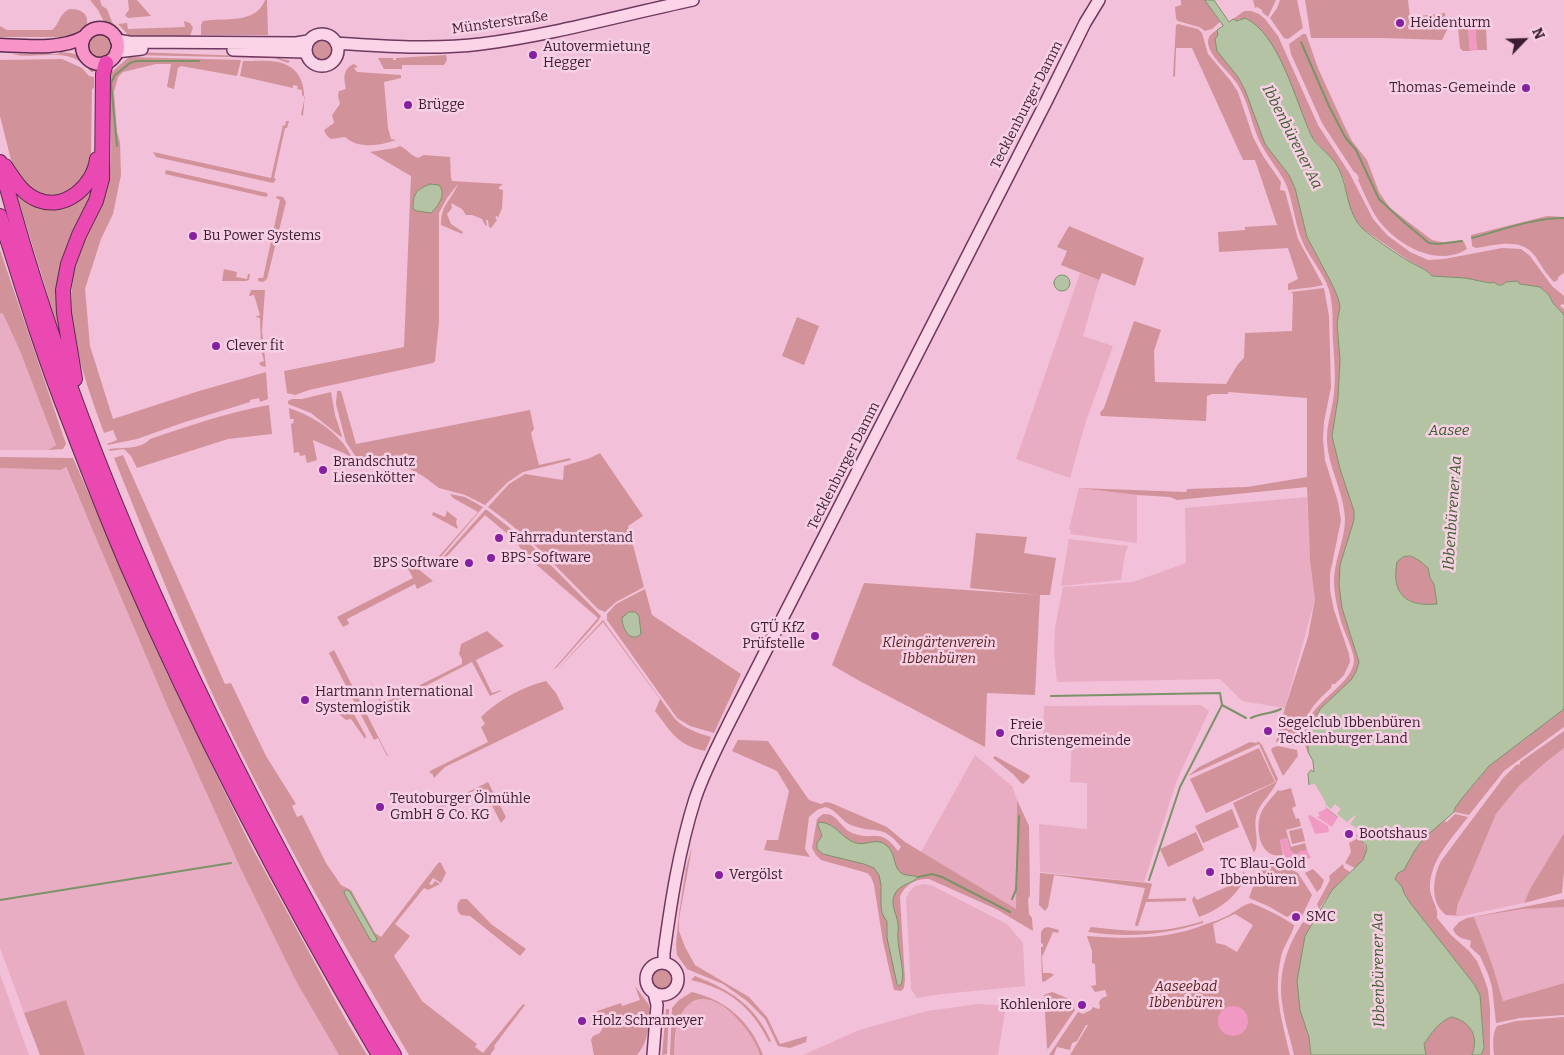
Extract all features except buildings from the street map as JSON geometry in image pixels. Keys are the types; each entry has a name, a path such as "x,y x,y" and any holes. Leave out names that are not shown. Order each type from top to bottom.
{"highway":[{"path":"0,160 25,192 38,200 49,202 61,201 76,195 89,183 96,168 98,151 100,63"},
{"path":"82,436 81,417 64,313 63,290 68,264 96,201 102,179 103,74 100,63"},
{"path":"0,160 28,263 81,417"},
{"path":"0,216 32,317 82,436 127,566 206,736 287,891 379,1055"},
{"path":"92,463 218,731 298,885 394,1055"}],"main road":[{"name":"Münsterstraße","path":"337,48 346,52 389,50 399,47 430,48 498,41 693,0"},
{"name":"Tecklenburger Damm","path":"664,963 673,887 683,838 695,798 706,771 1033,128 1084,23 1099,0"},
{"path":"0,46 47,46 77,42 84,38 91,30 102,28 111,32 116,46 114,57 100,63 90,61 83,53 82,42 84,38"},
{"name":"Münsterstraße","path":"322,33 331,36 337,48 336,58 328,64 319,66 310,61 307,46 314,35 322,33"},
{"name":"Münsterstraße","path":"116,46 129,42 296,43 307,46"},
{"path":"47,46 83,53"},
{"path":"653,1055 657,1005 654,993 647,986 646,976 655,964 664,963 674,967 678,977 677,986 667,995 654,993"},
{"path":"660,1055 664,1006 667,995"},
{"path":"646,1055 655,1034"}],"shaded area":[{"path":"1080,273 1099,280 1083,336 1113,346 1085,424 1070,478 1016,459"},
{"path":"0,313 3,314 20,351 56,445 48,450 0,450"},
{"path":"65,467 297,983 339,1055 85,1055 66,1000 24,1013 0,948 0,468 60,470"},
{"path":"1079,488 1137,495 1137,543 1070,534 1071,530 1069,529"},
{"path":"1307,497 1310,561 1315,599 1285,708 1242,701 1220,679 1057,682 1054,652 1055,627 1063,587 1133,582 1186,563 1185,508"},
{"path":"1069,539 1128,546 1121,580 1061,586"},
{"path":"1201,705 1209,711 1177,780 1144,882 1040,872 1039,824 1087,829 1087,783 1070,782 1072,736 1043,735 1044,706"},
{"path":"1564,748 1564,833 1530,889 1524,903 1462,916 1456,915 1462,891 1496,814 1518,787"},
{"path":"975,755 1012,786 1017,800 1016,910 921,852"},
{"path":"931,885 1007,924 1023,943 1025,986 917,998 911,989 906,899 909,892 915,886"},
{"path":"1548,907 1564,907 1564,983 1503,1001 1492,964 1474,917"},
{"path":"0,974 29,1055 0,1055"},
{"path":"701,999 719,1004 737,1017 751,1033 760,1055 674,1055 677,1024 680,1015 690,1003"},
{"path":"978,1004 1006,1006 998,1055 803,1055 859,1030 927,1011"}],"green space":[{"path":"90,0 100,0 102,6 107,9 112,22 127,37 119,36 116,31 105,24"},
{"path":"128,0 137,0 151,16 128,18 125,15 129,10"},
{"path":"265,0 267,0 268,35 201,35 203,21 247,17 260,8"},
{"path":"1181,0 1205,0 1220,22 1212,29 1205,31 1199,27 1178,21 1176,19 1175,7 1181,5"},
{"path":"1253,0 1276,0 1268,17 1262,10 1257,7 1255,8"},
{"path":"1280,0 1297,0 1303,28 1288,39 1284,38 1270,18"},
{"path":"1305,0 1408,0 1410,17 1445,13 1447,30 1442,40 1311,38"},
{"path":"70,9 81,11 85,14 87,26 82,36 59,40 59,37 0,37 0,26 7,30 52,30 64,13"},
{"path":"1244,11 1259,14 1278,36 1318,125 1350,174 1373,219 1387,235 1410,252 1428,260 1444,259 1502,248 1521,249 1530,256 1552,286 1564,296 1564,305 1560,306 1564,309 1564,315 1553,303 1549,295 1540,287 1506,282 1502,285 1465,278 1432,276 1426,270 1363,229 1353,217 1347,199 1344,180 1335,163 1312,137 1279,58 1240,19 1237,21 1233,19"},
{"path":"184,21 190,23 193,28 190,36 187,38 131,38 118,24 127,23 128,29 185,27"},
{"path":"1176,25 1198,29 1202,33 1208,54 1238,92 1253,137 1263,156 1281,182 1280,190 1285,191 1298,239 1323,285 1288,290 1288,284 1298,279 1288,248 1219,252 1218,232 1245,230 1245,227 1277,225 1255,160 1243,160 1192,48 1176,48 1175,77 1173,76"},
{"path":"1475,26 1486,26 1487,50 1477,50"},
{"path":"1458,27 1468,27 1470,51 1463,51 1460,48"},
{"path":"1217,30 1245,90 1265,144 1289,175 1295,188 1307,237 1333,286 1340,308 1337,323 1340,360 1338,398 1332,435 1340,469 1354,511 1354,520 1340,565 1342,608 1359,662 1351,680 1319,710 1310,731 1308,752 1304,737 1306,724 1313,712 1344,681 1351,671 1354,660 1339,614 1334,584 1335,568 1345,519 1342,498 1330,459 1327,438 1335,379 1332,303 1326,283 1301,238 1285,182 1261,144 1245,99 1236,82 1216,60 1209,48 1209,38"},
{"path":"100,32 109,36 113,45 109,54 100,58 91,54 87,45 91,36"},
{"path":"1303,34 1306,34 1318,68 1352,141 1367,160 1379,192 1390,208 1432,240 1446,243 1461,240 1467,249 1443,256 1431,255 1407,245 1387,230 1379,221 1358,180 1359,178 1322,123 1291,54 1289,44"},
{"path":"317,38 325,38 332,45 332,53 325,60 317,60 310,53 310,45"},
{"path":"60,52 71,53 85,58 94,72 91,72 82,63 64,55 23,56 12,54 58,54"},
{"path":"134,52 275,57 290,61 288,63 275,58 132,55"},
{"path":"446,55 447,60 444,65 402,65 402,69 384,69 378,58 393,58 393,60 396,60 396,58"},
{"path":"129,57 241,60 237,76 181,66 178,68 174,89 167,87 171,64 156,64 123,72 118,77 114,92 117,132 120,142 121,175 113,214 101,239 85,289 90,346 113,419 199,391 266,372 268,399 260,402 259,398 250,400 250,402 137,439 108,445 117,440 113,430 104,433 88,386 75,338 72,290 75,266 83,241 102,203 109,178 111,140 108,75"},
{"path":"62,59 82,68 89,76 94,77 94,88 92,89 91,155 83,179 70,191 54,196 32,191 15,170 11,160 0,116 0,60"},
{"path":"243,61 274,61 287,65 299,76 304,96 302,95 302,90 297,89 298,86 293,85 293,88 240,76"},
{"path":"354,64 358,67 354,68 357,72 401,75 401,78 384,82 388,128 391,139 396,140 383,144 363,145 350,141 345,137 331,139 327,136 324,130 334,123 332,115 340,104 339,91 346,89 344,78 346,71"},
{"path":"304,100 304,108 303,116 301,114"},
{"path":"286,121 289,121 287,128 285,128 274,178 276,179 273,183 156,157 153,152 271,178 283,125 285,126"},
{"path":"400,146 418,158 424,155 450,157 452,181 503,184 499,187 499,189 503,190 502,208 498,218 497,216 495,217 497,220 491,228 489,227 488,220 486,220 487,226 482,219 466,215 462,209 451,203 452,208 447,214 451,224 463,232 462,234 441,225 441,218 445,207 458,184 447,198 439,213 439,322 435,361 433,363 309,390 295,395 287,393 284,371 404,347 411,176 370,152"},
{"path":"99,169 58,317 61,338 15,189 54,206"},
{"path":"166,170 267,193 268,195 266,197 165,174"},
{"path":"277,196 283,197 286,202 267,279 263,282 258,281 258,278 263,278 280,200 276,198"},
{"path":"1547,216 1564,217 1564,273 1554,282 1535,256 1523,246 1500,244 1476,248 1472,246 1471,235"},
{"path":"1069,226 1144,258 1135,286 1102,273 1099,280 1061,265 1067,251 1057,247"},
{"path":"0,250 66,444 63,449 48,450 56,445 20,351 3,314 0,313"},
{"path":"224,269 237,272 236,277 247,279 248,274 250,274 249,280 222,281"},
{"path":"1324,288 1329,316 1331,387 1324,422 1323,439 1325,460 1338,502 1341,520 1330,574 1330,590 1350,662 1344,675 1335,684 1332,684 1331,688 1309,712 1300,734 1299,743 1295,745 1276,742 1308,637 1315,599 1310,561 1307,487 1177,500 1170,497 1079,488 1186,492 1187,489 1247,487 1307,477 1307,398 1228,392 1228,394 1212,394 1207,396 1206,421 1101,416 1100,413 1104,408 1134,321 1161,330 1154,351 1155,382 1226,384 1238,364 1244,358 1245,333 1292,331 1293,294 1291,292"},
{"path":"251,290 265,290 262,331 266,367 261,366 259,363 264,361 261,350 260,318 255,317 260,315 254,295 249,296"},
{"path":"797,317 819,326 804,365 782,356"},
{"path":"337,391 341,391 356,444 530,410 534,429 531,433 539,465 570,458 571,460 523,472 508,482 485,505 465,495 439,488 410,469 392,464 365,463 358,460 346,442 336,404"},
{"path":"331,392 341,437 311,413 288,404 288,401 292,399 302,399"},
{"path":"269,405 272,434 228,439 137,468 131,456 124,449 110,451 109,449 141,445 150,439 209,420"},
{"path":"289,408 311,417 324,425 344,444 355,460 361,465 360,467 355,465 346,454 313,440 317,460 307,463 305,455 300,456 299,452 294,453 291,424 294,419 290,419"},
{"path":"600,453 643,516 628,526 644,587 616,602 605,612 598,609 539,549 488,507 509,484 525,474 563,480 564,466"},
{"path":"123,455 225,684 231,683 266,756 296,804 292,806 297,817 302,815 326,863 341,885 351,890 375,933 381,937 439,862 441,863 446,873 441,883 433,878 429,884 432,885 435,881 440,884 428,890 424,888 395,924 410,936 394,956 422,1001 477,1044 475,1047 483,1053 523,1004 525,1005 494,1046 495,1048 490,1055 409,1055 296,858 233,737 171,599 114,458"},
{"path":"0,457 73,458 168,675 248,840 347,1022 367,1055 339,1055 297,983 240,867 166,703 66,467 60,470 0,468"},
{"path":"450,494 465,497 483,507 435,564 433,563 478,512 453,498"},
{"path":"485,510 529,543 601,616 553,670 598,618 524,554 516,541 485,515 438,566 436,565"},
{"path":"447,511 457,519 458,529 432,515 433,512 445,517"},
{"name":"Kleingärtenverein Ibbenbüren","path":"976,533 1027,537 1024,553 1056,558 1050,595 1040,595 1035,695 987,693 985,747 832,665 864,583 1039,595 970,588"},
{"path":"1411,556 1428,568 1430,578 1434,584 1437,604 1417,603 1403,596 1399,590 1396,582 1397,561 1403,557"},
{"path":"400,559 417,568 433,581 417,589 415,584 347,619 349,624 343,627 337,617 413,578 407,567 398,564"},
{"path":"645,589 652,615 741,674 714,733 690,726 677,718 607,620 607,614 616,604"},
{"path":"603,620 675,719 687,728 711,737 705,751 681,742 666,726 655,711 660,699 603,622 555,672"},
{"path":"487,631 504,646 476,660 492,693 501,691 490,696 472,662 383,708 369,679 381,701 386,702 462,664 459,654 461,644"},
{"path":"334,650 388,756 378,738 374,740 329,653"},
{"path":"546,681 556,693 564,709 445,767 434,778 432,773 430,774 430,771 488,742 481,727 485,724 481,717 488,711 511,695"},
{"path":"351,709 366,736 365,739 351,719 346,720 339,714"},
{"path":"1564,709 1564,727 1504,771 1469,815 1454,812 1463,797 1489,766"},
{"path":"1564,731 1564,748 1518,787 1496,814 1458,904 1456,915 1462,916 1446,915 1437,903 1434,889 1436,874 1441,861 1504,777 1516,765"},
{"path":"738,740 768,741 809,800 821,804 831,803 887,827 905,842 1016,909 1017,800 1029,826 1030,895 1028,899 1033,931 996,909 929,879 915,881 904,889 900,897 905,980 904,988 901,991 894,990 871,877 867,873 821,860 812,848 817,819 823,814 834,816 852,833 881,837 892,843 898,851 901,847 888,834 878,830 851,825 832,810 825,807 817,810 809,817 805,849 810,857 764,850 767,840 778,840 789,791 777,771 732,751"},
{"path":"1258,741 1262,745 1278,779 1257,813 1255,823 1257,844 1254,853 1233,803 1276,782 1259,744 1188,776 1199,767 1250,742 1257,743"},
{"path":"1278,746 1297,750 1298,756 1283,776 1271,750"},
{"path":"1259,748 1275,782 1206,813 1190,779"},
{"path":"995,756 1030,777 1023,784 1021,783 993,758"},
{"path":"488,782 506,817 501,823 485,792 477,789 435,811 434,809"},
{"path":"1291,788 1296,806 1292,808 1296,819 1299,818 1301,826 1286,830 1291,847 1305,843 1307,850 1296,855 1290,850 1287,838 1280,840 1283,855 1276,855 1270,853 1262,844 1259,830 1260,816 1265,806 1278,790"},
{"path":"1232,809 1239,827 1203,843 1195,826"},
{"path":"1455,814 1468,817 1449,841 1433,868 1430,892 1437,910 1437,918 1477,961 1484,978 1488,990 1490,1009 1490,1055 1481,1055 1484,1048 1480,995 1474,984 1411,904 1402,887 1395,879 1425,837 1438,825 1445,821 1447,822"},
{"path":"1302,828 1305,841 1292,844 1289,831"},
{"path":"1196,832 1204,850 1168,867 1160,849"},
{"path":"1564,833 1562,893 1524,903 1530,889"},
{"path":"1358,838 1365,846 1366,853 1355,868 1345,863 1351,852 1349,843"},
{"path":"692,847 679,919 679,931 695,965 749,997 767,1017 780,1044 807,1036 806,1042 790,1048 778,1046 765,1019 747,1001 723,984 687,969 677,955 679,914 686,868"},
{"path":"1273,860 1298,873 1312,895 1302,916 1296,912 1287,917 1249,898 1259,870 1258,868"},
{"path":"1343,864 1344,868 1350,872 1332,890 1319,909 1317,904 1330,880 1329,876"},
{"path":"1313,869 1324,880 1317,892 1305,873"},
{"path":"1243,871 1246,875 1239,889 1221,906 1199,917 1192,900 1194,896 1197,900 1231,885 1231,882 1243,877"},
{"path":"1040,873 1149,883 1152,884 1148,899 1186,898 1186,901 1146,902 1138,926 1136,926 1145,888 1054,875 1048,907 1045,911 1039,905"},
{"path":"461,899 467,899 491,924 526,949 520,956 470,916 461,915 457,907"},
{"path":"1564,899 1564,907 1523,909 1474,917 1492,964 1503,1001 1564,983 1564,1015 1520,1018 1496,1023 1492,987 1480,956 1470,947 1471,941 1459,937 1453,929 1459,922 1467,918"},
{"name":"Aaseebad Ibbenbüren","path":"1251,903 1294,925 1282,953 1278,983 1280,1007 1290,1055 1070,1055 1088,1025 1086,1025 1077,1041 1072,1043 1070,1050 1057,1047 1054,1055 1049,1055 1078,1012 1083,1014 1093,1007 1100,1008 1099,1002 1107,996 1105,990 1095,992 1091,986 1096,985 1095,964 1092,963 1092,951 1087,936 1132,938 1177,933 1220,919","holes":["1235,914 1253,925 1237,952 1225,945 1216,943 1213,924"]},
{"path":"1203,921 1203,923 1189,927 1160,933 1118,935 1088,932 1091,927 1134,931 1161,930"},
{"path":"1303,922 1312,926 1305,936 1302,958 1300,1010 1309,1037 1311,1055 1294,1055 1283,1009 1281,981 1288,950"},
{"path":"1048,927 1059,930 1058,933 1053,932 1042,957 1043,973 1054,975 1044,982 1042,981 1041,947 1043,947 1043,944 1041,943 1041,932 1044,928"},
{"path":"662,967 670,971 674,979 670,987 662,991 654,987 650,979 654,971"},
{"path":"695,976 719,987 740,1000 765,1028 771,1041 769,1042 755,1018 738,1001 717,988 691,980"},
{"path":"635,986 649,1005 648,1032 641,1050 637,1055 594,1055 591,1040 593,1036 600,1033 603,1027 597,1011 621,1003 622,1006 640,1000"},
{"path":"692,992 716,1001 736,1014 752,1032 763,1055 760,1055 747,1030 737,1018 725,1008 712,1001 700,999 689,1004 680,1017 676,1031 674,1055 670,1055 672,1008 679,1000"},
{"path":"1052,992 1072,1000 1071,1003 1075,1010 1048,1049 1044,995"},
{"path":"66,1000 85,1055 40,1055 24,1013"},
{"path":"666,1009 669,1009 667,1054 662,1055"},
{"path":"1451,1017 1464,1022 1472,1031 1474,1048 1472,1055 1426,1055 1424,1044 1439,1025"},
{"path":"1564,1017 1564,1055 1494,1055 1493,1044 1497,1026 1516,1021"}],"sand":[{"path":"1475,26 1477,50 1470,51 1468,27"},
{"path":"1327,808 1338,817 1332,827 1317,817 1320,816 1318,813"},
{"path":"1310,815 1328,826 1329,832 1315,834 1308,816"},
{"path":"1287,838 1290,850 1296,855 1300,851 1307,850 1311,858 1306,859 1299,866 1290,862 1284,853 1280,840"},
{"path":"1233,1006 1239,1007 1247,1015 1247,1027 1239,1035 1233,1036 1227,1035 1219,1027 1218,1021 1219,1015 1227,1007"}],"water":[{"name":"Aasee","path":"1205,0 1214,0 1229,22 1233,19 1237,21 1245,18 1257,26 1268,38 1285,70 1311,135 1336,164 1340,172 1353,214 1363,229 1379,242 1432,276 1465,278 1490,283 1494,282 1498,285 1517,281 1520,284 1540,287 1549,295 1553,303 1564,315 1564,709 1489,766 1463,797 1454,812 1424,838 1404,870 1398,873 1395,879 1402,887 1411,904 1474,984 1480,995 1484,1048 1481,1055 1472,1055 1474,1036 1472,1031 1464,1022 1451,1017 1439,1025 1424,1044 1426,1055 1311,1055 1309,1037 1300,1010 1297,981 1305,936 1332,890 1363,860 1367,849 1355,831 1327,808 1315,795 1309,785 1308,774 1311,770 1314,772 1313,761 1308,752 1308,740 1314,721 1320,709 1351,680 1359,662 1342,608 1339,585 1340,565 1354,520 1354,511 1340,469 1332,436 1338,398 1340,360 1337,323 1340,307 1333,286 1307,237 1295,188 1289,175 1265,144 1245,90 1238,77 1217,51 1215,39 1218,35 1217,30 1223,26","holes":["1411,556 1428,568 1430,578 1434,584 1437,604 1417,603 1403,596 1399,590 1396,582 1397,562 1403,557"]},
{"path":"430,184 439,185 441,189 442,196 439,204 431,213 413,209 416,193 421,188"},
{"path":"1062,275 1068,277 1070,283 1068,289 1062,291 1056,289 1054,283 1056,277"},
{"path":"629,612 635,612 639,616 641,634 637,637 627,634 623,626 622,618"},
{"path":"820,822 830,825 856,843 879,842 886,845 892,852 900,872 905,875 918,877 898,889 893,900 898,923 898,944 902,968 902,980 899,986 887,938 887,922 882,913 879,875 874,868 823,854 817,849 817,843 822,836 818,825"},
{"path":"347,890 350,892 377,939 375,942 371,941 345,895 344,892"}],"pier":[{"path":"1315,784 1325,804 1331,809 1335,804 1341,809 1337,814 1347,822 1356,816 1350,824 1362,831 1359,837 1337,819 1338,817 1323,805 1321,806 1313,797 1307,787"}],"waterway":[{"path":"1301,42 1329,106 1345,137 1356,150 1379,199 1429,243 1438,244 1462,241"},
{"path":"117,146 111,83 115,75 130,63 136,61 199,61"},
{"path":"1472,238 1529,222 1564,218"},
{"path":"1051,696 1220,693 1222,705 1246,718"},
{"path":"1149,880 1180,787 1222,705"},
{"path":"1251,718 1281,709"},
{"path":"1012,899 1016,890 1019,816"},
{"path":"0,900 231,863"},
{"path":"918,877 932,874 942,877 1010,912"}],"place":[{"name":"Heidenturm","path":"1400,23"},
{"name":"Autovermietung Hegger","path":"533,55"},
{"name":"Thomas-Gemeinde","path":"1526,88"},
{"name":"Brügge","path":"408,105"},
{"name":"Bu Power Systems","path":"193,236"},
{"name":"Clever fit","path":"216,346"},
{"name":"Brandschutz Liesenkötter","path":"323,470"},
{"name":"Fahrradunterstand","path":"499,538"},
{"name":"BPS-Software","path":"491,558"},
{"name":"BPS Software","path":"469,563"},
{"name":"GTÜ KfZ Prüfstelle","path":"815,636"},
{"name":"Hartmann International Systemlogistik","path":"305,700"},
{"name":"Segelclub Ibbenbüren Tecklenburger Land","path":"1268,731"},
{"name":"Freie Christengemeinde","path":"1000,733"},
{"name":"Teutoburger Ölmühle GmbH & Co. KG","path":"380,807"},
{"name":"Bootshaus","path":"1349,834"},
{"name":"TC Blau-Gold Ibbenbüren","path":"1210,872"},
{"name":"Vergölst","path":"719,875"},
{"name":"SMC","path":"1296,917"},
{"name":"Kohlenlore","path":"1082,1005"},
{"name":"Holz Schrameyer","path":"582,1021"}],"water label":[{"name":"Ibbenbürener Aa","path":"1292,137"},
{"name":"Ibbenbürener Aa","path":"1453,513"},
{"name":"Ibbenbürener Aa","path":"1379,970"}]}
